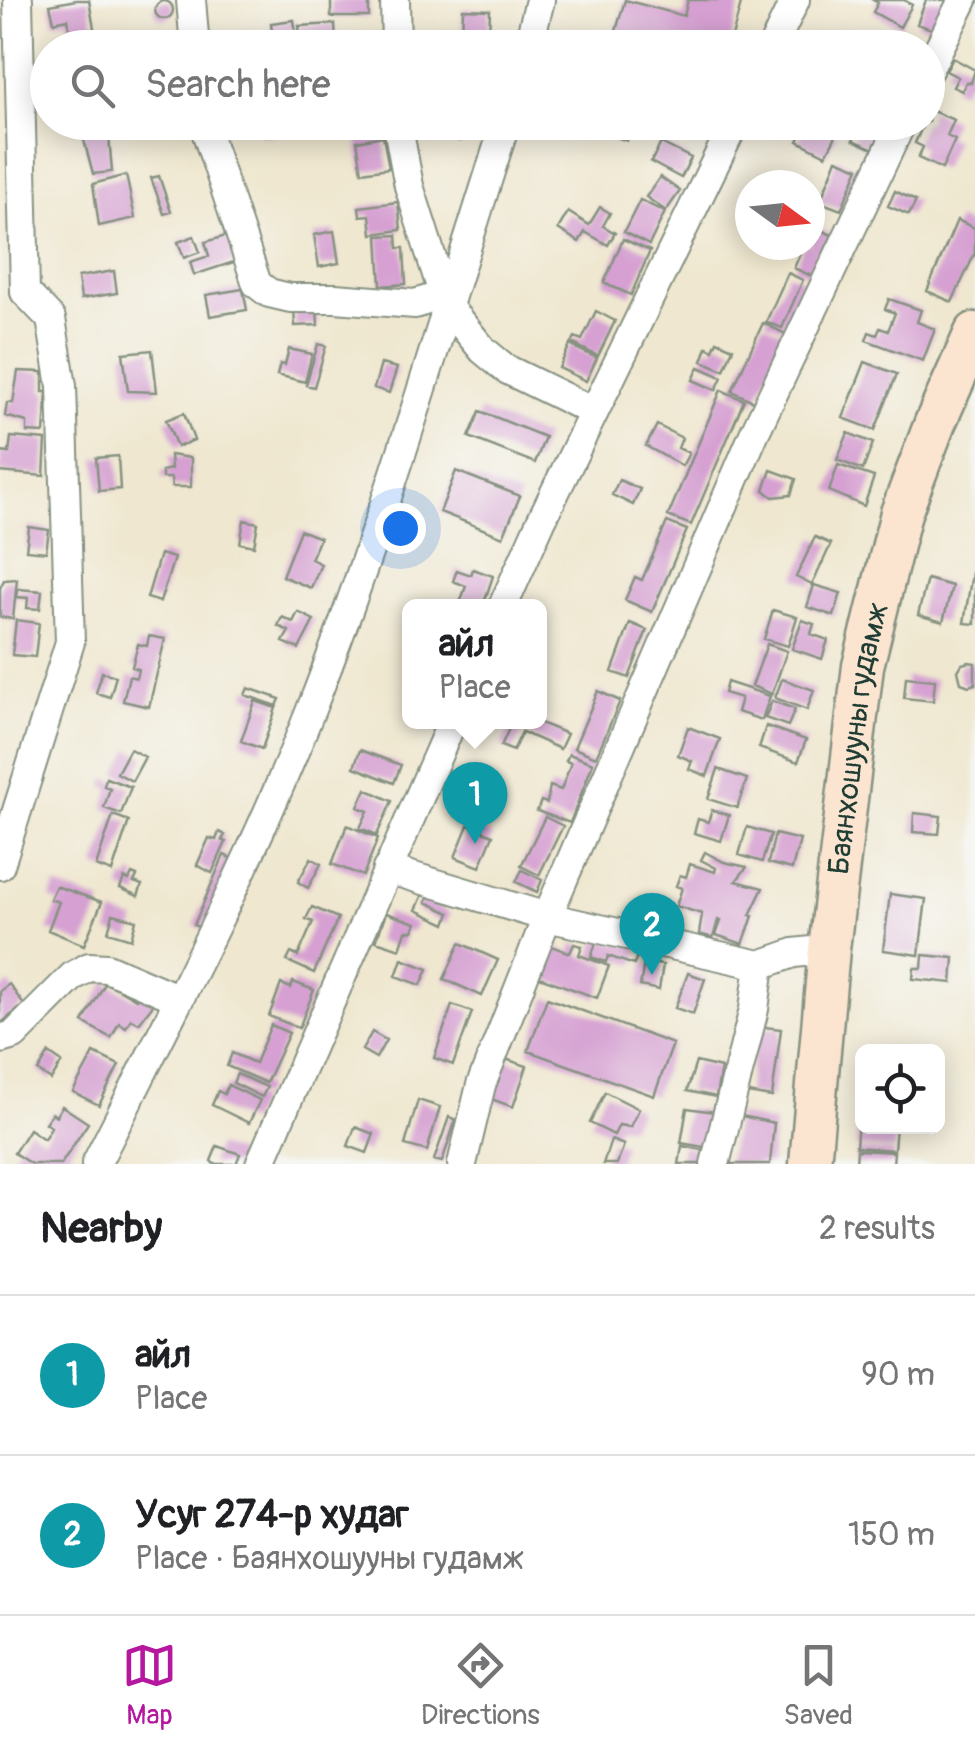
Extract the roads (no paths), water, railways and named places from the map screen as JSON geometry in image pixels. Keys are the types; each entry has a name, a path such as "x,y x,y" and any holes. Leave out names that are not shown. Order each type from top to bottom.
{"main road":[{"name":"Баянхошууны гудамж","path":"810,1164 852,742 875,607 916,468 975,333"}],"street":[{"path":"0,865 70,642 62,386 51,319 12,287 18,0"},
{"path":"191,0 194,30"},
{"path":"395,0 396,30"},
{"path":"532,30 540,0"},
{"path":"781,30 795,0"},
{"path":"945,36 963,0"},
{"path":"210,140 257,284 270,293 290,298 414,304 445,301"},
{"path":"401,140 408,186 445,301 483,350 506,369 594,412"},
{"path":"96,1164 251,850 310,711 408,430 445,301 500,140"},
{"path":"506,599 726,140"},
{"path":"462,1164 481,1084 547,917 754,434 893,140"},
{"path":"260,1164 449,729"},
{"path":"387,870 547,917 760,965 794,953 829,949"},
{"path":"716,1164 754,1010 760,965"},
{"path":"0,1039 14,1036 73,976 89,968 107,968 179,999"}],"place":[{"name":"айл","path":"475,844"},
{"name":"Усуг 274-р худаг","path":"652,975"}]}
